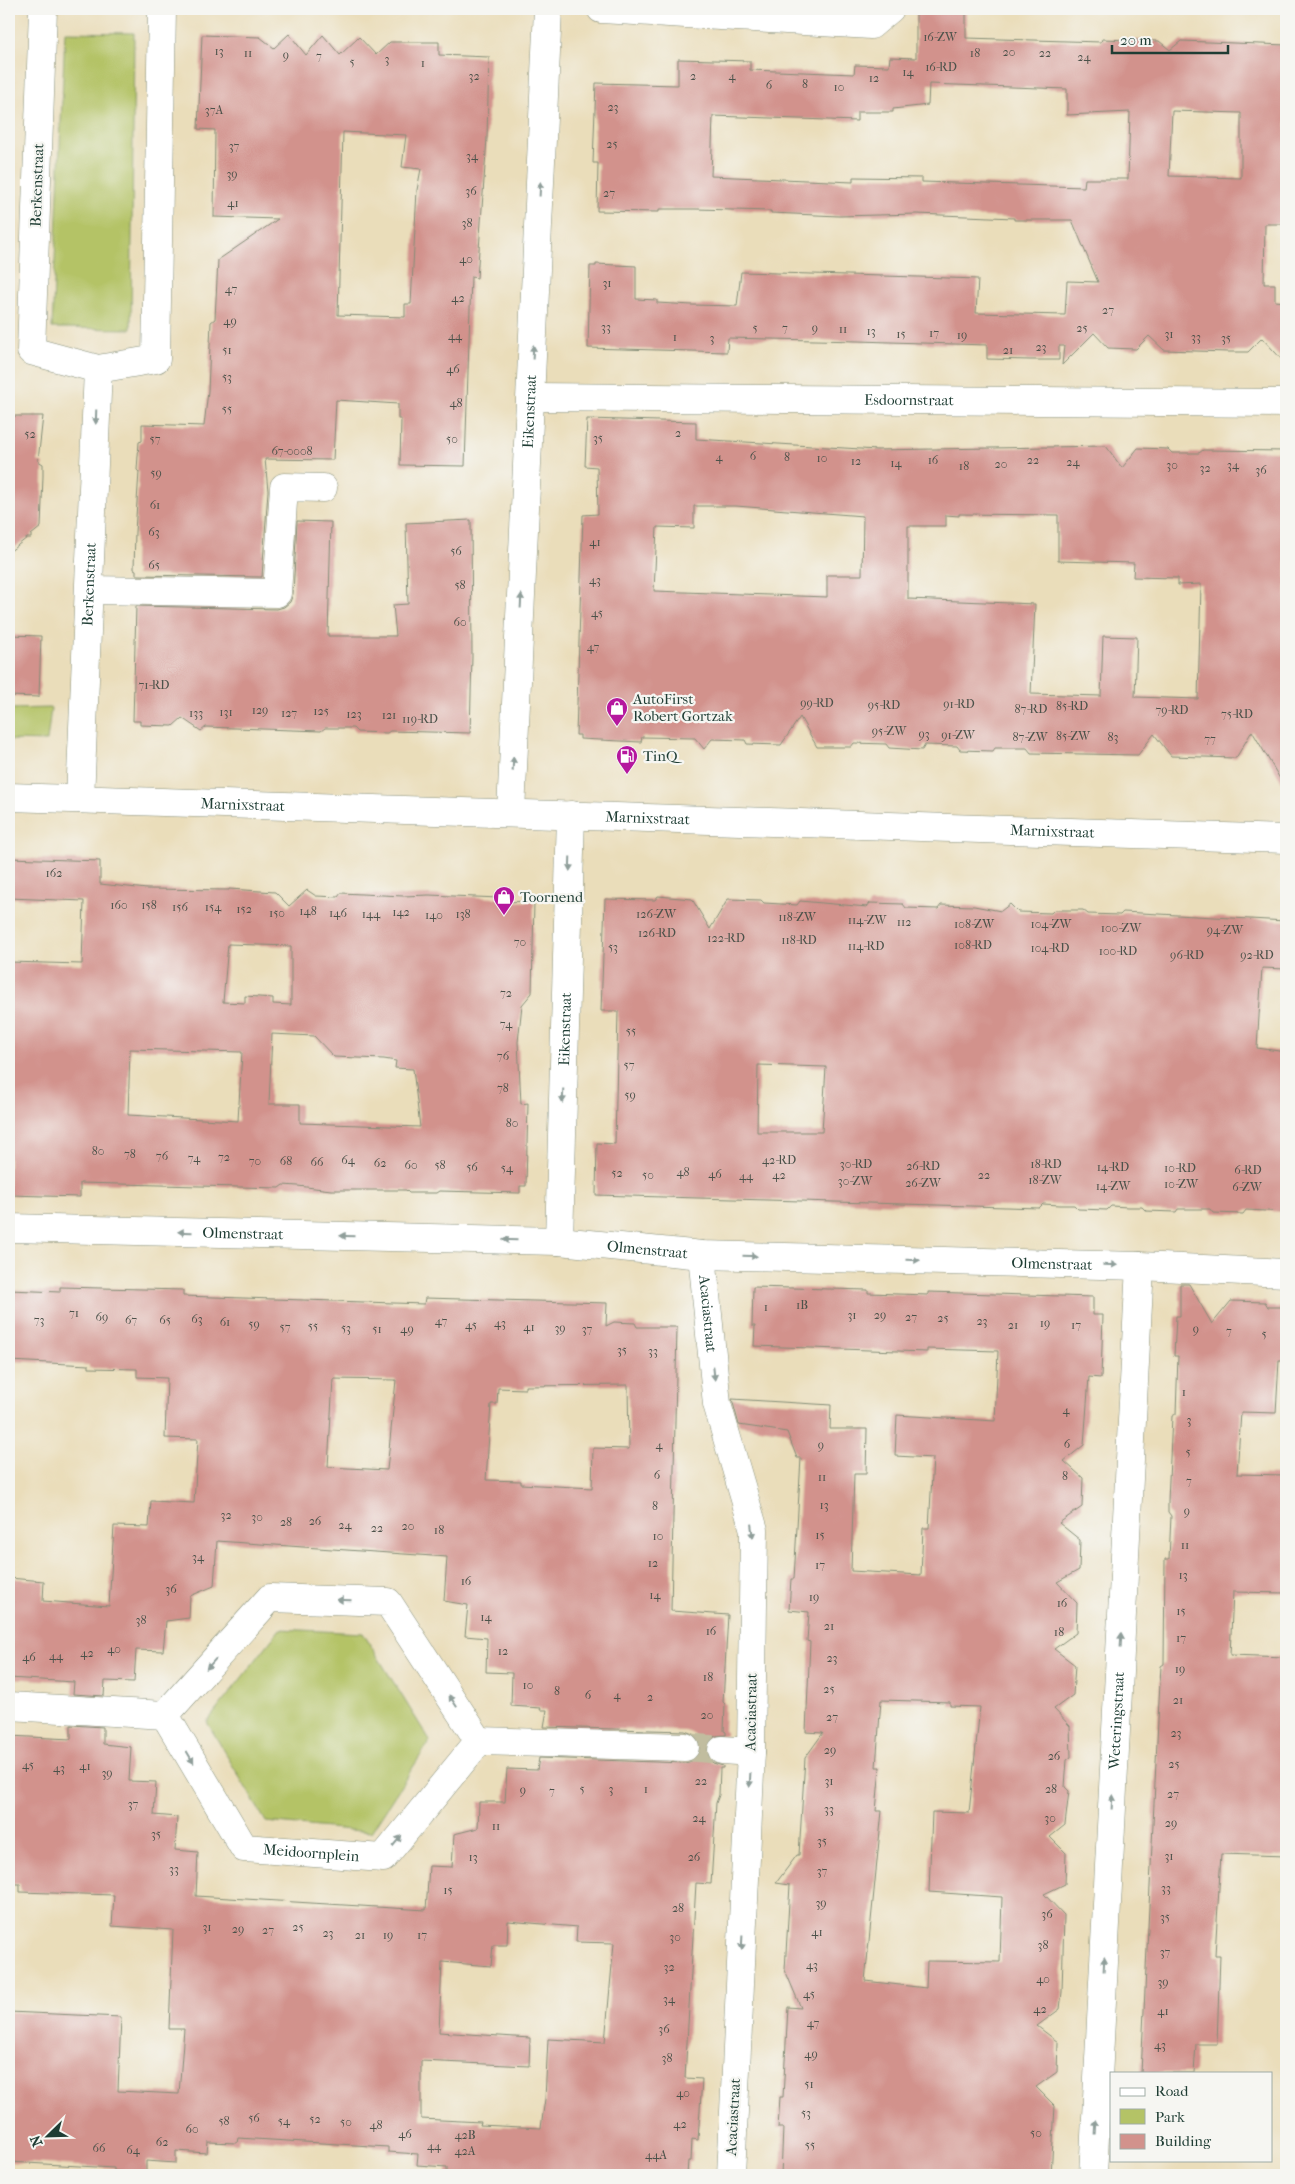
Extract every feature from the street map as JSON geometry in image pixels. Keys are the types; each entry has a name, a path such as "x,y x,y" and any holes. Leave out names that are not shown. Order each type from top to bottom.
{"street":[{"name":"Berkenstraat","path":"43,9 31,351 98,369 156,360 162,9"},
{"name":"Eikenstraat","path":"511,812 548,9"},
{"path":"601,9 871,25 890,9"},
{"name":"Berkenstraat","path":"80,799 98,369"},
{"name":"Esdoornstraat","path":"531,398 1286,403"},
{"path":"90,590 277,593 284,487 323,488"},
{"name":"Marnixstraat","path":"9,797 511,812 1286,839"},
{"name":"Eikenstraat","path":"559,1241 571,815"},
{"name":"Olmenstraat","path":"9,1228 559,1241 702,1255 1140,1266 1286,1273"},
{"name":"Acaciastraat","path":"702,1255 717,1404 754,1530 751,1752 731,2175"},
{"name":"Weteringstraat","path":"1093,2175 1140,1266"},
{"path":"9,1706 165,1715 270,1598 388,1602 479,1742 685,1748"},
{"name":"Meidoornplein","path":"165,1715 244,1848 383,1858 479,1742"},
{"path":"722,1750 751,1752"}],"green space":[{"path":"65,32 134,33 131,329 52,328"},
{"path":"51,708 47,741 9,740 9,709"},
{"path":"280,1629 363,1633 430,1741 371,1832 266,1822 207,1722"}],"building":[{"path":"916,9 966,9 966,38 1101,42 1102,39 1159,41 1170,50 1181,41 1286,45 1286,224 1265,224 1264,284 1275,284 1275,301 1286,302 1286,364 1262,338 1248,352 1228,352 1164,350 1149,336 1136,349 1108,348 1094,333 1062,365 1064,346 1059,346 1059,360 987,359 987,345 858,341 728,338 727,352 588,348 590,266 596,266 596,264 636,266 636,299 657,300 657,303 737,306 741,272 918,277 978,279 976,313 1065,315 1067,281 1098,282 1072,220 1014,220 1014,218 917,214 839,216 771,213 771,211 696,209 659,209 659,212 597,211 598,163 593,163 596,83 678,85 678,59 750,61 750,70 854,74 855,65 889,66 890,57 916,58","holes":["929,84 1067,89 1067,115 1130,112 1128,179 1085,179 1084,187 922,182 922,178 853,177 853,182 711,176 713,116 857,121 857,112 893,112 893,109 928,105","1172,111 1241,113 1241,178 1169,176"]},
{"path":"289,34 306,55 323,35 340,55 359,37 376,55 390,42 439,42 439,55 489,57 487,138 477,278 471,277 465,466 400,465 401,419 398,419 398,404 336,400 333,460 265,459 268,491 262,577 136,575 136,570 134,569 139,472 137,470 139,442 142,441 142,424 204,426 208,391 211,322 215,319 218,260 278,219 214,217 215,130 198,129 202,35 260,37 274,48","holes":["343,132 406,135 402,167 421,169 417,190 411,304 405,304 405,317 338,315"]},
{"path":"9,416 43,416 38,461 43,464 43,476 41,527 31,535 31,538 27,538 9,552"},
{"path":"587,419 696,422 696,439 877,450 1106,446 1122,468 1138,448 1168,449 1172,453 1199,453 1203,450 1286,451 1286,789 1252,731 1236,758 1171,756 1154,734 1138,755 1031,753 1027,748 995,748 993,751 960,750 957,746 925,745 922,750 889,748 886,744 854,743 851,747 817,747 800,717 781,745 747,744 745,740 712,739 704,749 695,738 642,737 641,742 580,739 580,735 576,735 583,515 598,514 597,467 585,466","holes":["694,506 736,506 863,516 862,575 827,575 827,597 654,591 657,527 694,528","959,514 1058,515 1058,561 1134,563 1133,577 1178,578 1178,585 1201,584 1198,699 1135,697 1137,637 1103,636 1101,696 1031,694 1035,604 908,599 908,526 946,526 946,515 959,516"]},
{"path":"471,520 472,656 470,733 357,732 353,728 325,728 321,731 206,727 201,731 182,718 173,726 140,725 140,721 133,721 136,606 277,609 284,607 290,602 293,594 297,521 331,522 328,636 396,636 393,605 408,604 406,523"},
{"path":"9,635 41,636 39,697 9,696"},
{"path":"9,858 100,861 100,884 147,889 229,889 275,892 289,906 307,890 316,896 338,897 341,893 403,896 429,895 499,898 503,902 534,901 532,993 522,1005 518,1042 521,1104 528,1103 526,1186 520,1186 520,1193 439,1191 436,1193 409,1193 406,1190 331,1190 283,1185 279,1188 80,1183 80,1197 9,1195 9,962 82,964 84,901 9,898","holes":["228,944 291,946 291,1005 273,1004 273,998 245,996 245,1003 223,1002","272,1034 314,1036 334,1057 384,1059 396,1061 395,1068 413,1069 420,1127 300,1123 300,1104 269,1104","130,1049 242,1052 238,1121 128,1115"]},
{"path":"658,896 692,899 710,929 728,899 761,900 764,903 797,905 800,901 867,907 870,903 903,904 906,908 938,909 941,905 974,906 1001,911 1010,904 1018,912 1051,913 1054,910 1083,910 1088,914 1120,915 1123,912 1286,921 1286,969 1262,968 1257,1048 1286,1052 1286,1212 1246,1210 1243,1214 1213,1213 1210,1209 1178,1209 1176,1212 1146,1211 1142,1207 1111,1206 1107,1210 1078,1209 1074,1205 1043,1204 1039,1208 596,1195 597,1143 615,1144 618,1011 601,1011 605,899 655,900","holes":["758,1065 826,1067 822,1132 757,1132"]},
{"path":"1180,1284 1189,1284 1212,1324 1231,1301 1265,1302 1268,1307 1286,1307 1286,1361 1279,1361 1276,1413 1241,1412 1237,1474 1286,1475 1286,1593 1233,1592 1230,1655 1286,1657 1286,1856 1221,1854 1215,1955 1220,1955 1217,2044 1196,2044 1194,2072 1141,2072 1159,1700 1161,1666 1164,1664 1165,1559 1169,1559 1171,1516 1168,1512 1168,1501 1172,1416 1176,1414 1178,1356 1174,1356 1176,1316 1180,1316"},
{"path":"60,1287 183,1290 183,1296 424,1304 425,1298 607,1303 606,1326 614,1322 635,1323 637,1327 677,1327 671,1611 728,1615 723,1702 725,1704 724,1731 726,1735 715,1736 709,1742 706,1749 708,1757 713,1763 723,1766 723,1768 720,1768 719,1795 716,1803 711,1884 696,1883 685,2078 702,2079 698,2140 692,2139 691,2161 688,2161 687,2175 447,2175 447,2167 417,2165 418,2154 388,2152 388,2147 238,2138 237,2143 208,2142 207,2153 176,2151 176,2163 146,2161 146,2173 114,2171 114,2168 9,2162 9,2012 121,2017 118,2091 179,2094 184,2029 169,2029 173,1930 112,1926 114,1895 20,1892 20,1884 10,1884 9,1736 71,1739 71,1725 103,1727 103,1744 131,1747 129,1781 156,1782 154,1815 177,1817 175,1850 198,1852 196,1896 426,1910 429,1866 452,1867 454,1834 478,1828 479,1802 505,1802 507,1769 537,1770 539,1758 685,1763 692,1761 698,1756 701,1748 698,1739 693,1734 685,1731 544,1727 547,1710 511,1706 512,1673 486,1672 487,1638 465,1636 468,1605 444,1601 447,1557 217,1541 214,1586 190,1596 189,1618 166,1621 163,1651 136,1650 134,1682 105,1681 104,1696 73,1694 74,1682 9,1678 9,1578 44,1581 43,1601 109,1606 114,1526 149,1527 151,1501 194,1503 198,1439 165,1438 167,1378 137,1377 137,1369 89,1368 89,1365 9,1361 9,1290 60,1292","holes":["333,1379 396,1380 387,1470 328,1467","628,1385 629,1449 593,1448 592,1488 521,1484 521,1481 486,1480 491,1404 497,1404 498,1388 525,1389 525,1386","508,1921 577,1927 576,1942 614,1943 605,2042 548,2039 545,2099 541,2128 480,2125 481,2122 421,2119 421,2061 529,2066 530,2038 439,2032 442,1962 491,1966 493,1945 507,1945"]},
{"path":"753,1287 868,1290 868,1293 928,1295 928,1292 1093,1297 1093,1315 1103,1315 1101,1378 1089,1377 1084,1445 1064,1461 1083,1478 1082,1507 1059,1523 1080,1540 1079,1570 1057,1582 1077,1603 1076,1633 1054,1649 1075,1665 1073,1695 1054,1709 1070,1726 1071,1757 1067,1760 1065,1787 1069,1791 1065,1825 1050,1837 1066,1853 1065,1884 1044,1894 1064,1915 1062,1992 1060,2009 1037,2026 1058,2042 1057,2072 1036,2087 1055,2106 1051,2175 781,2175 783,2128 778,2128 780,2097 783,2097 788,2007 801,2008 785,1970 790,1885 776,1883 797,1855 799,1855 805,1758 823,1733 806,1732 810,1642 807,1641 809,1612 789,1610 791,1579 794,1579 801,1458 797,1458 787,1432 739,1425 732,1399 831,1405 830,1429 867,1429 866,1474 854,1474 851,1571 921,1575 923,1528 929,1528 933,1458 895,1456 897,1415 995,1421 998,1351 927,1349 927,1352 754,1346 755,1326 752,1326","holes":["881,1700 950,1702 950,1706 980,1707 969,1813 932,1812 929,1892 1002,1897 1000,1962 927,1961 926,1988 865,1981 882,1811 876,1811 880,1767 876,1767"]}],"tunnel":[{"path":"685,1747 722,1750"}],"place":[{"name":"AutoFirst Robert Gortzak","path":"617,727"},
{"name":"TinQ","path":"627,775"},
{"name":"Toornend","path":"504,916"}]}
